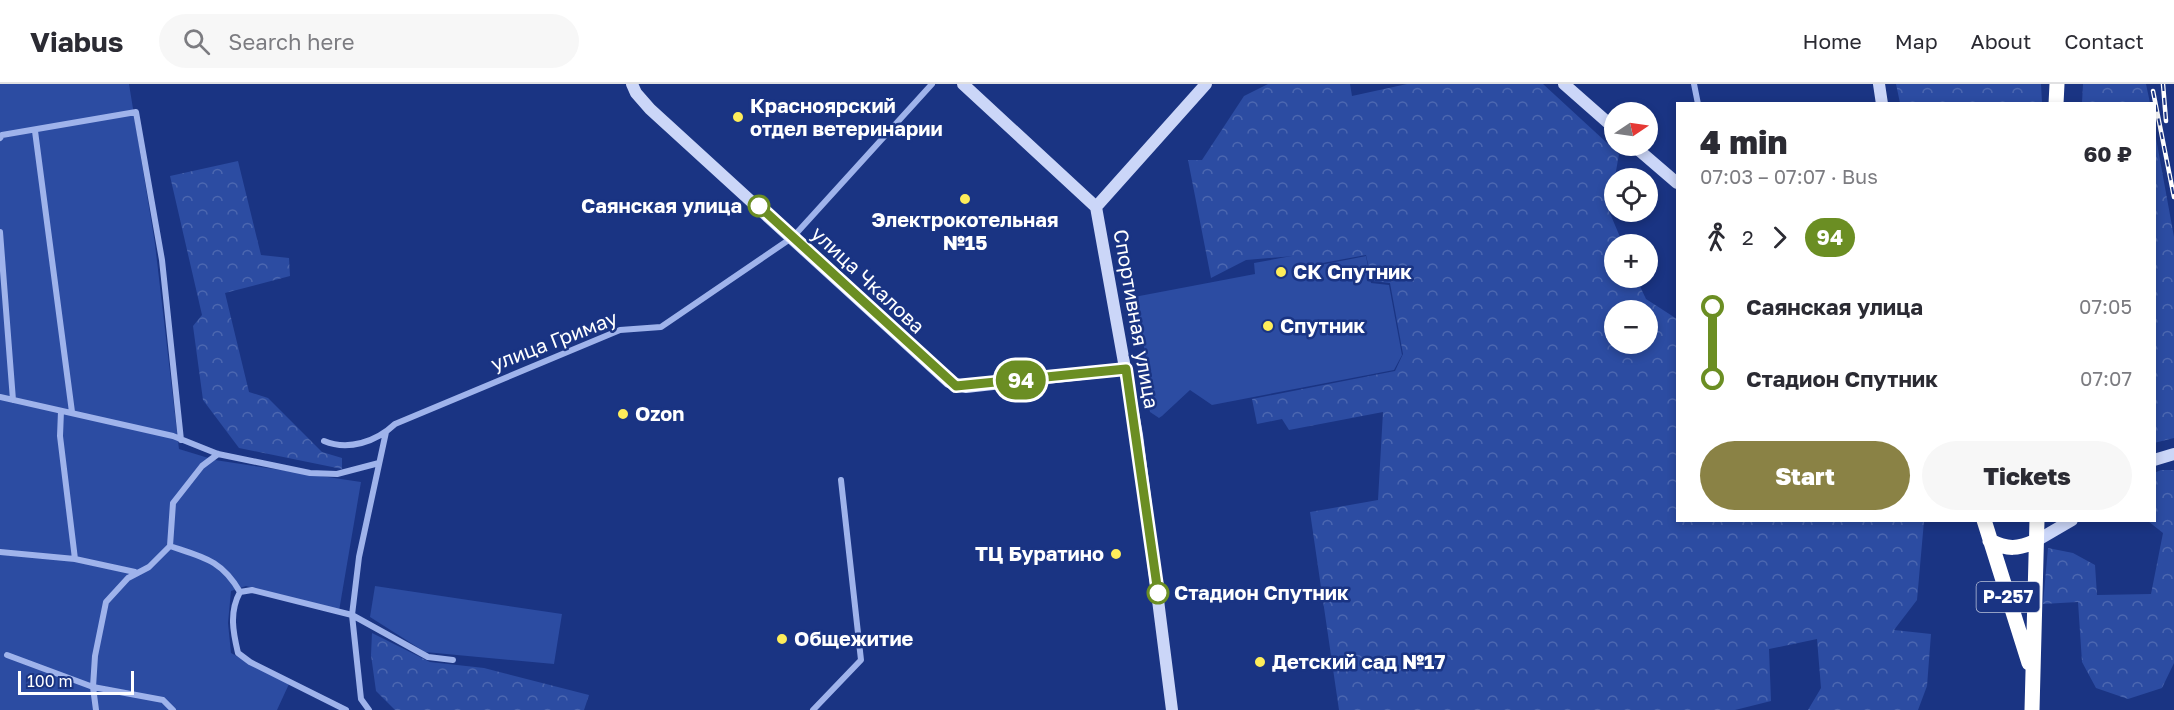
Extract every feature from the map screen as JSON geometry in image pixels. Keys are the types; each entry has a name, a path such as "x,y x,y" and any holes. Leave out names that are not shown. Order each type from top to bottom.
{"highway":[{"path":"2056,102 2057,84"},
{"name":"Р-257","path":"1985,522 2032,674"},
{"name":"Р-257","path":"2032,710 2037,522"},
{"path":"1990,542 2006,549 2022,547 2036,541"}],"main road":[{"name":"улица Чкалова","path":"632,84 636,93 650,109 956,386 1126,369"},
{"path":"963,84 1096,207"},
{"name":"Спортивная улица","path":"1172,710 1126,369 1096,207 1206,84"},
{"path":"1564,84 1604,119"},
{"path":"1879,84 1882,102"},
{"path":"1646,156 1676,182"},
{"path":"2156,459 2174,454"},
{"path":"2036,541 2069,522"}],"street":[{"name":"улица Гримау","path":"324,441 339,447 349,446 386,432 395,424 620,330 661,327 793,237 932,84"},
{"path":"1694,84 1698,102"},
{"path":"0,138 2,135 136,112 162,260 181,440"},
{"path":"35,131 72,412"},
{"path":"0,232 13,400"},
{"path":"0,398 72,412 88,418 181,440 218,454 310,473 337,474 379,463"},
{"path":"61,411 60,436 75,559"},
{"path":"369,710 361,699 352,615 359,557 386,432"},
{"path":"96,710 93,687 106,602 135,572 149,567 170,546 173,503 202,466 218,454"},
{"path":"813,710 861,660 841,480"},
{"path":"170,546 212,560 231,576 240,592"},
{"path":"0,552 75,559 135,572"},
{"path":"240,592 252,590 352,615 428,657 453,660"},
{"path":"240,592 235,601 232,622 238,653 250,662 346,710"},
{"path":"8,655 93,687 163,700 173,710"}],"green space":[{"path":"0,84 129,84 155,244 179,449 215,460 361,482 339,611 246,586 231,591 228,623 231,653 289,684 277,710 0,710"},
{"path":"1268,84 1350,84 1352,96 1407,84 1543,84 1604,140 1604,156 1619,156 1617,168 1604,168 1604,222 1614,222 1619,234 1604,234 1604,288 1641,288 1648,300 1604,300 1604,354 1658,354 1658,307 1676,318 1676,522 1924,522 1917,600 1894,630 1931,634 1927,686 1918,710 1808,710 1821,688 1817,639 1769,649 1771,701 1735,710 1339,710 1310,512 1378,500 1383,412 1289,430 1282,419 1257,424 1252,399 1395,371 1403,354 1390,283 1372,281 1366,255 1306,266 1294,256 1246,260 1211,278 1188,160 1202,160 1244,96"},
{"path":"1896,84 2041,84 2042,102 1900,102"},
{"path":"2083,84 2146,84 2150,102 2082,102"},
{"path":"2156,138 2174,237 2174,438 2156,442"},
{"path":"238,161 261,255 289,258 290,276 225,293 249,392 268,398 322,452 342,458 342,469 239,448 203,400 193,326 202,315 170,176"},
{"name":"Спутник","path":"1302,254 1305,268 1366,256 1371,283 1389,285 1402,355 1394,370 1212,405 1190,390 1159,418 1150,412 1142,374 1149,372 1134,297 1255,274 1254,263"},
{"path":"2174,470 2174,663 2162,688 2128,699 2096,688 2082,662 2078,602 2043,604 2048,548 2073,553 2095,565 2097,595 2151,594 2163,533 2149,522 2156,522 2156,472"},
{"path":"375,586 562,614 554,664 425,652 370,617"},
{"path":"372,633 430,662 484,668 589,695 584,710 395,710 376,691 371,655"}],"railway":[{"path":"2163,84 2166,121"},
{"path":"2153,91 2155,102"},
{"path":"2156,106 2174,197"}],"bus line":[{"name":"94","path":"759,206 956,386 966,387 1126,369 1158,593"}],"place":[{"name":"Красноярский отдел ветеринарии","path":"738,117"},
{"name":"Электрокотельная №15","path":"965,199"},
{"name":"Саянская улица","path":"759,206"},
{"name":"СК Спутник","path":"1281,272"},
{"name":"Спутник","path":"1268,326"},
{"name":"Ozon","path":"623,414"},
{"name":"ТЦ Буратино","path":"1116,554"},
{"name":"Стадион Спутник","path":"1158,593"},
{"name":"Общежитие","path":"782,639"},
{"name":"Детский сад №17","path":"1260,662"}]}
